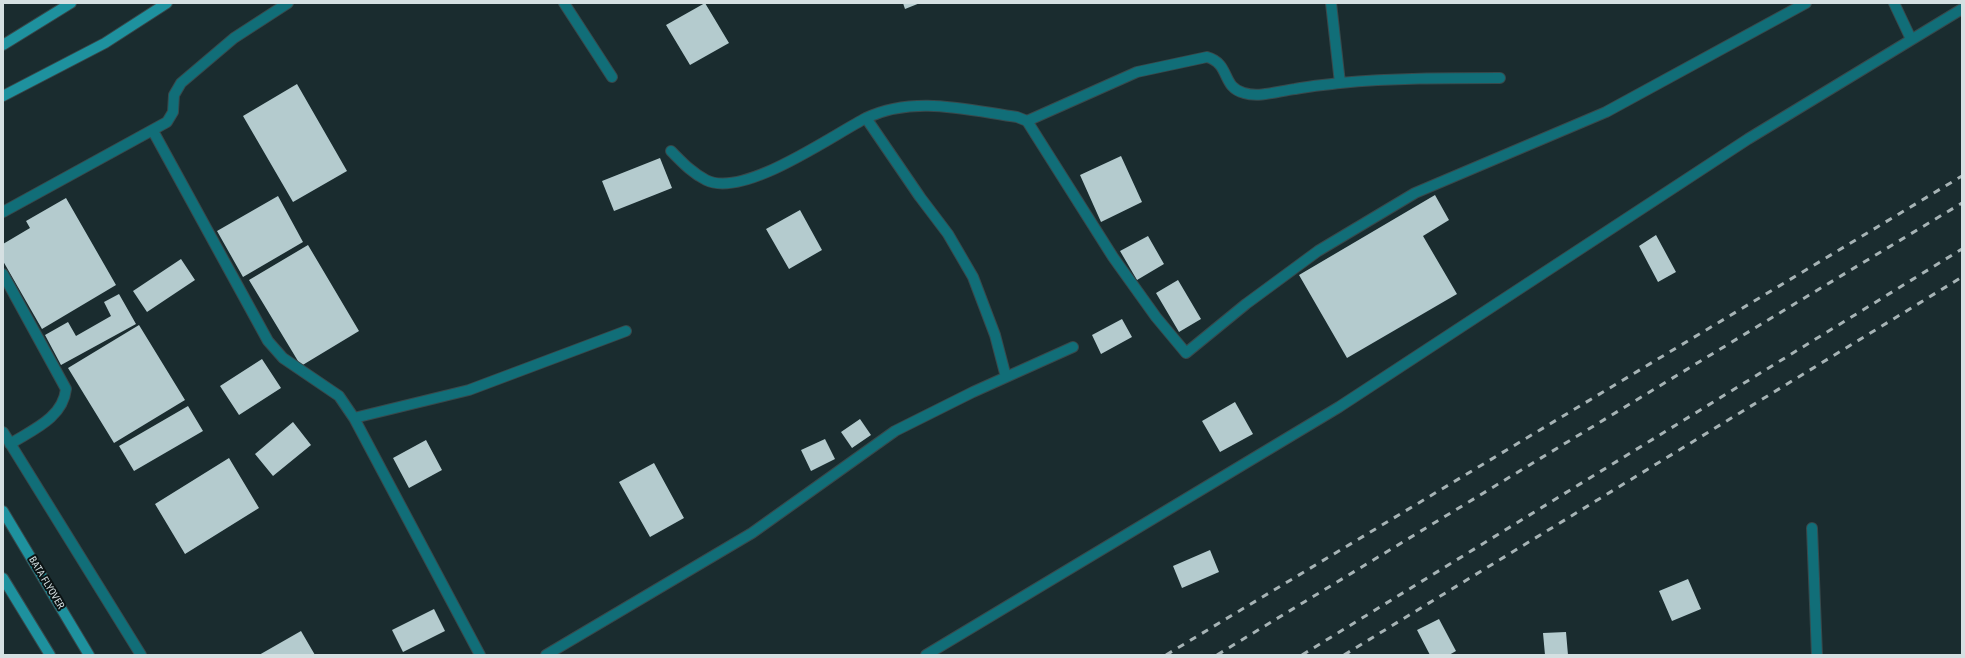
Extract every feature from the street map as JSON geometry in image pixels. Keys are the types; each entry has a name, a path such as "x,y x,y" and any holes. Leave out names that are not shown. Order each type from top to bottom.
{"street":[{"path":"3,45 71,3"},
{"path":"3,96 105,43 167,3"},
{"path":"3,212 167,122 173,112 174,95 181,83 234,38 288,3"},
{"path":"564,3 612,77"},
{"path":"1331,3 1340,83"},
{"path":"671,151 689,169 708,181 733,184 759,177 866,118 900,106 935,105 1017,117 1027,121 1113,257 1156,317 1186,353 1246,304 1318,251 1415,193 1606,112 1806,3"},
{"path":"1894,3 1911,39"},
{"path":"926,655 1339,407 1748,139 1962,8"},
{"path":"1027,121 1137,72 1207,57 1216,60 1223,69 1230,86 1244,93 1264,94 1340,83 1410,78 1500,78"},
{"path":"866,118 920,197 948,234 973,277 995,335 1006,377"},
{"path":"153,130 268,341 283,358 339,396 354,418 480,655"},
{"path":"3,274 66,389 65,398 55,415 10,444"},
{"path":"354,418 469,390 626,331"},
{"path":"546,655 752,533 896,431 1006,377 1073,347"},
{"path":"3,432 141,655"},
{"name":"BATA FLYOVER","path":"3,510 90,655"},
{"path":"1812,528 1817,655"},
{"path":"3,578 50,655"}],"building":[{"path":"705,3 729,43 690,65 666,25"},
{"path":"903,3 920,3 905,9"},
{"path":"297,84 347,171 293,202 243,116"},
{"path":"1121,156 1142,202 1101,222 1080,175"},
{"path":"660,158 672,188 614,211 602,181"},
{"path":"1435,195 1449,220 1423,236 1457,294 1347,358 1299,275"},
{"path":"278,196 303,242 243,277 217,231"},
{"path":"66,198 116,285 42,329 3,261 3,244 30,228 26,221"},
{"path":"800,210 822,250 789,269 766,229"},
{"path":"1656,235 1676,272 1658,282 1639,246"},
{"path":"1148,236 1164,264 1137,280 1120,251"},
{"path":"308,245 359,331 301,366 249,280"},
{"path":"181,259 195,280 147,312 133,291"},
{"path":"1178,280 1201,319 1179,332 1156,293"},
{"path":"119,294 136,324 61,365 45,335 68,322 76,336 111,316 104,302"},
{"path":"1122,319 1132,337 1101,354 1092,335"},
{"path":"139,325 185,400 114,443 68,368"},
{"path":"262,359 281,388 239,415 220,386"},
{"path":"1235,402 1253,434 1220,452 1202,421"},
{"path":"188,406 203,431 134,471 119,446"},
{"path":"860,419 871,435 852,448 841,432"},
{"path":"293,422 311,445 273,476 255,454"},
{"path":"825,439 835,459 811,471 801,450"},
{"path":"426,440 442,470 409,488 393,458"},
{"path":"229,458 259,508 185,554 155,504"},
{"path":"654,463 684,518 650,537 619,482"},
{"path":"1210,550 1219,572 1182,588 1173,566"},
{"path":"1688,579 1701,609 1672,621 1659,591"},
{"path":"434,609 445,631 403,652 392,630"},
{"path":"1439,619 1456,651 1449,655 1430,655 1417,630"},
{"path":"301,631 315,655 259,655"},
{"path":"1566,632 1568,655 1545,655 1543,633"}],"railway":[{"path":"1166,655 1962,176"},
{"path":"1217,655 1962,203"},
{"path":"1302,655 1962,249"},
{"path":"1344,655 1962,277"}]}
